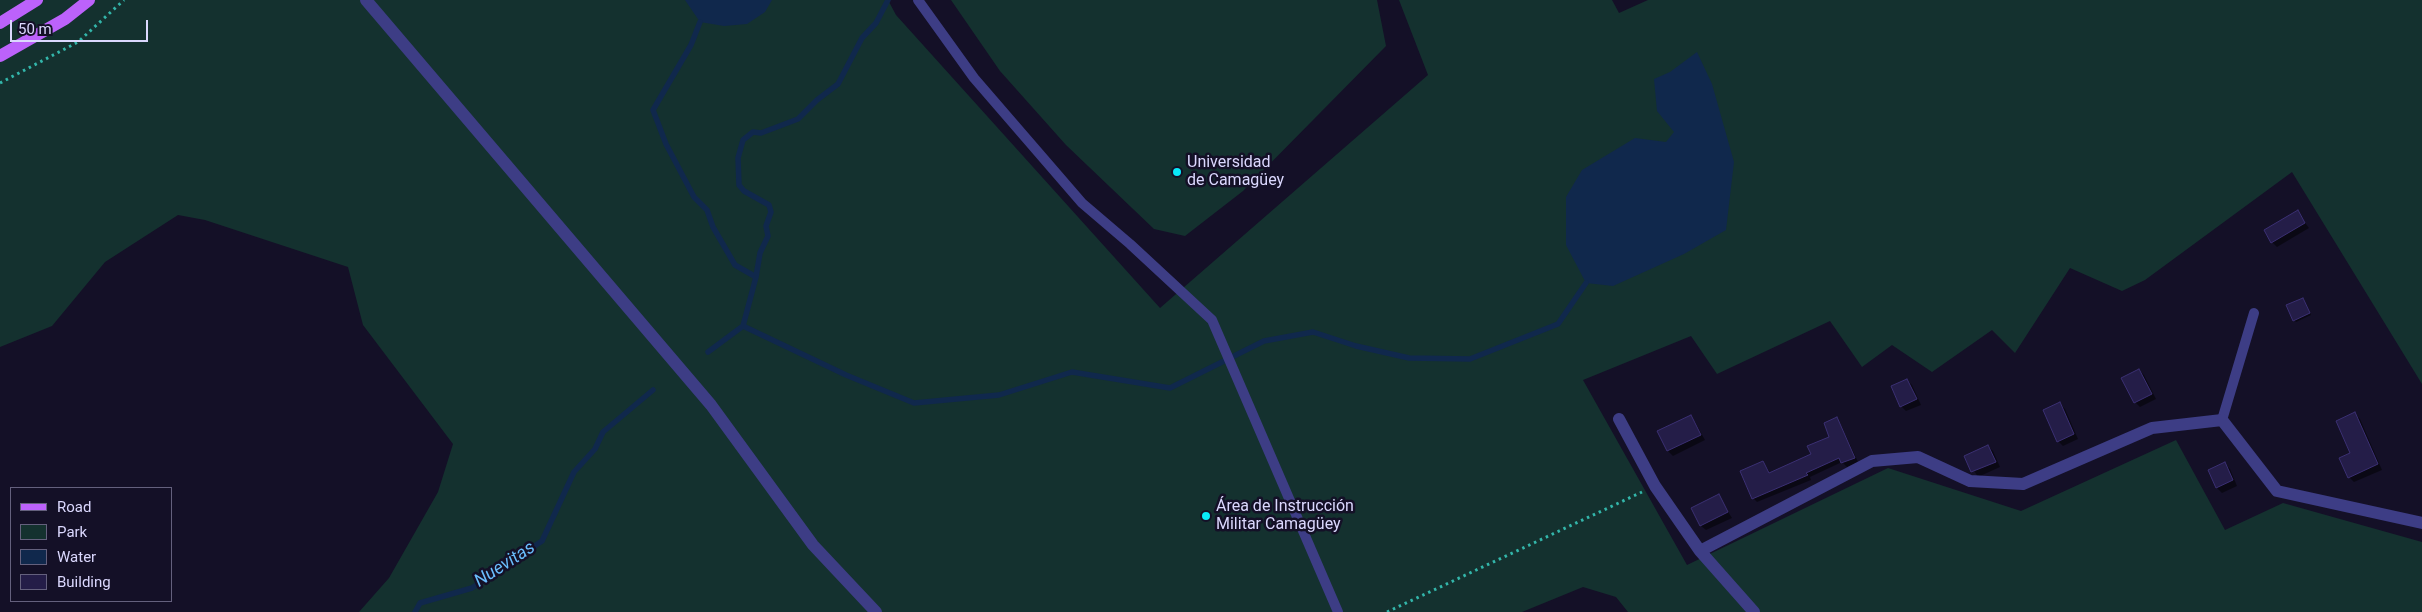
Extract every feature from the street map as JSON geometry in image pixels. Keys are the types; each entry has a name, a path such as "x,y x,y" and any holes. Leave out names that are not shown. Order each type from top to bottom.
{"main road":[{"path":"0,23 37,0"},
{"path":"0,56 65,19 89,0"}],"street":[{"path":"366,0 711,405 813,545 876,612"},
{"path":"1619,419 1656,486 1700,551 1754,612"},
{"path":"1700,551 1872,461 1918,457 1970,481 2023,484 2152,428 2222,420 2277,491 2422,523"}],"lane":[{"path":"918,0 974,78 1082,203 1130,244 1212,320 1338,612"},
{"path":"2222,420 2254,313"}],"path":[{"path":"0,83 78,42 124,0"},
{"path":"1387,612 1656,486"}],"green space":[{"path":"0,0 888,0 896,15 1160,308 1428,75 1399,0 1612,0 1619,13 1648,0 2422,0 2422,384 2292,172 2145,280 2122,291 2070,268 2015,353 1992,330 1932,372 1892,345 1862,367 1830,321 1717,374 1691,336 1583,380 1687,565 1888,468 2021,511 2176,440 2225,530 2283,503 2422,542 2422,612 1628,612 1616,597 1583,587 1522,612 359,612 389,578 438,492 453,444 363,325 348,267 205,220 178,215 105,262 52,326 0,347"},
{"name":"Universidad de Camagüey","path":"951,0 1377,0 1386,46 1243,191 1185,236 1154,229 1066,145 1000,71"}],"water":[{"path":"685,0 772,0 765,12 747,24 724,26 700,22"},
{"path":"1697,52 1712,84 1734,162 1726,230 1684,254 1613,286 1586,283 1566,245 1566,197 1582,170 1635,138 1666,142 1674,132 1657,111 1654,79 1670,72"}],"building":[{"path":"2298,210 2305,223 2271,243 2264,230"},
{"path":"2303,298 2310,313 2293,321 2286,305"},
{"path":"2139,369 2152,394 2134,403 2121,378"},
{"path":"1907,379 1917,399 1900,407 1891,386"},
{"path":"2060,402 2074,434 2057,442 2043,410"},
{"path":"2355,412 2378,464 2348,478 2339,458 2350,453 2336,421"},
{"path":"1691,415 1701,435 1667,451 1657,431"},
{"path":"1837,417 1855,458 1841,463 1839,458 1806,473 1808,475 1752,499 1740,471 1763,461 1769,473 1811,454 1807,446 1829,437 1824,423"},
{"path":"1988,445 1996,462 1971,472 1964,456"},
{"path":"2225,462 2233,480 2216,488 2208,470"},
{"path":"1719,494 1728,512 1700,526 1691,508"}],"waterway":[{"path":"708,352 743,326 756,277 760,253 768,236 766,226 771,212 769,205 744,191 739,185 738,158 743,140 753,132 761,133 798,119 817,100 838,84 862,38 876,23 888,0"},
{"path":"700,22 691,45 653,110 666,144 694,197 707,210 713,227 735,265 756,277"},
{"path":"743,326 846,375 914,403 999,395 1072,372 1170,388 1264,341 1313,332 1356,346 1409,358 1470,359 1558,324 1586,283"},
{"name":"Nuevitas","path":"415,612 420,603 472,588 542,541 574,472 595,449 603,432 653,390"}],"place":[{"name":"Universidad de Camagüey","path":"1177,172"},
{"name":"Área de Instrucción Militar Camagüey","path":"1206,516"}]}
